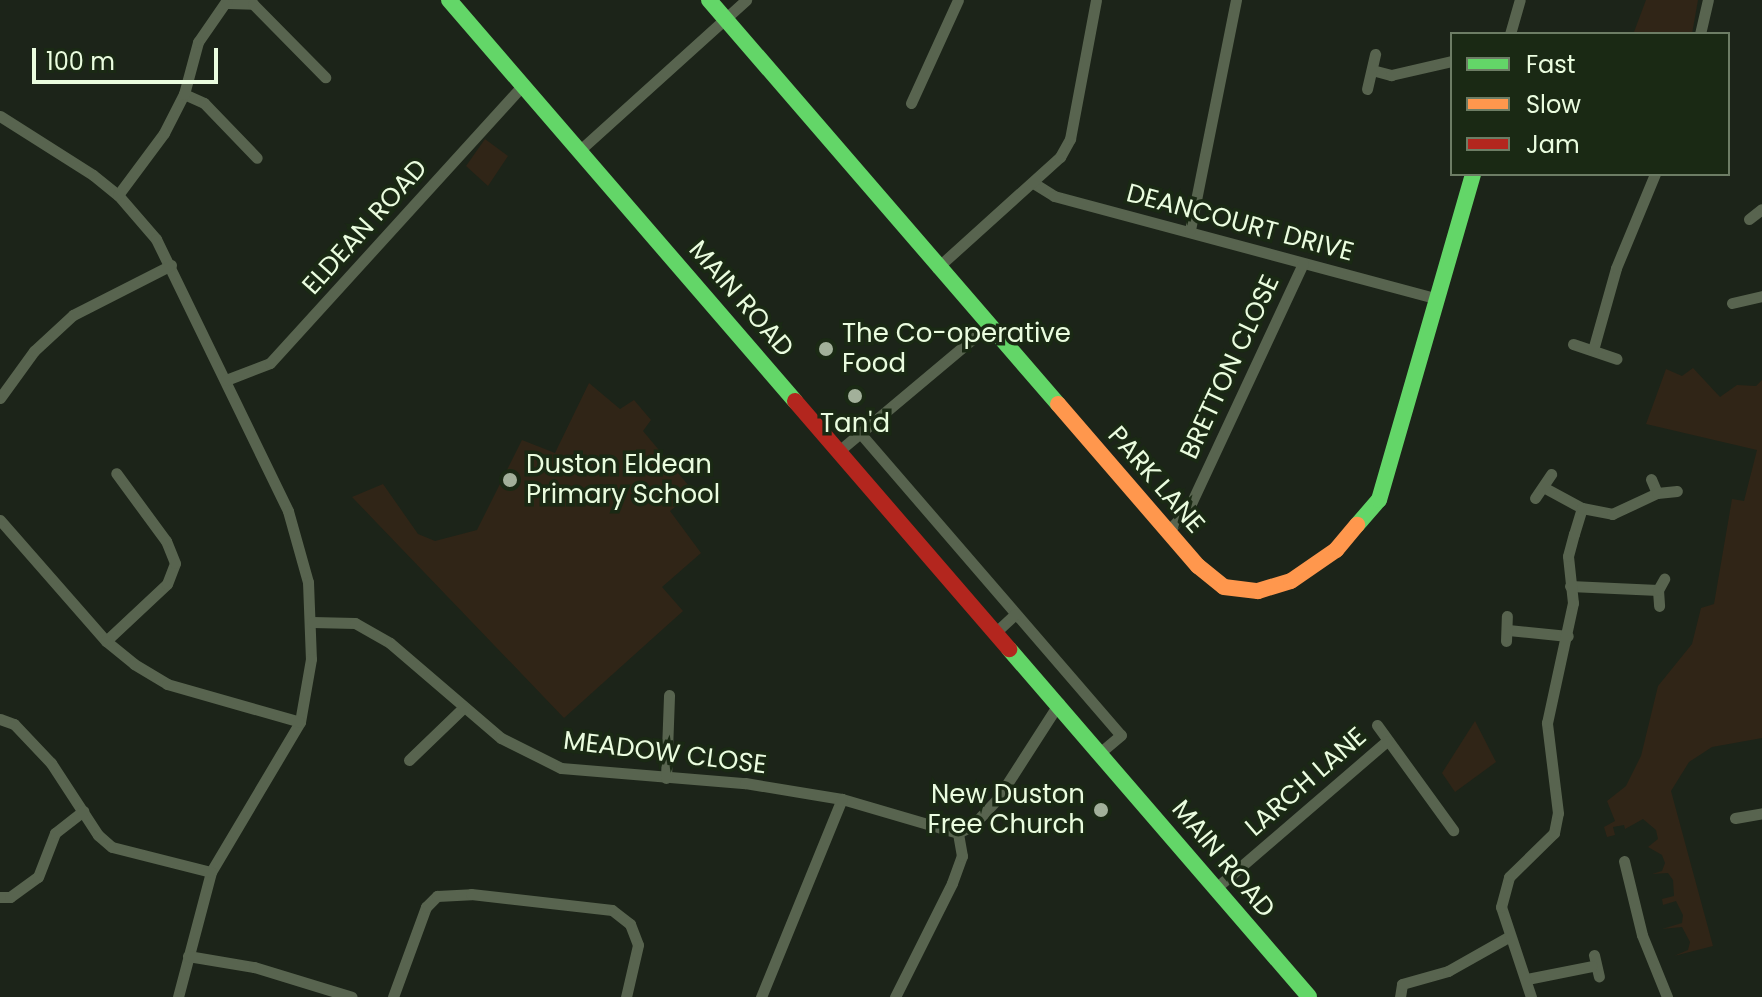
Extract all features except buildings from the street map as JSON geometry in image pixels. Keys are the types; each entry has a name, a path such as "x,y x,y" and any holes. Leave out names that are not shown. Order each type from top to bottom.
{"street":[{"name":"MAIN ROAD","path":"449,0 997,631 1309,997"},
{"name":"PARK LANE","path":"709,0 937,268 1214,582 1240,591 1291,581 1329,556 1384,488 1472,176"},
{"path":"580,150 746,0"},
{"path":"911,103 958,0"},
{"path":"1190,230 1236,0"},
{"path":"1511,32 1520,0"},
{"path":"1700,32 1708,0"},
{"path":"937,268 1035,184 1070,139 1093,1"},
{"path":"118,195 164,133 184,94 198,42 228,2 253,4 325,77"},
{"path":"1367,89 1375,54"},
{"path":"1372,70 1391,75 1450,61"},
{"name":"ELDEAN ROAD","path":"226,380 270,363 523,85"},
{"path":"184,94 204,103 257,158"},
{"path":"0,116 118,195 141,219 171,265 301,548 312,622 308,691 300,722 211,872 178,997"},
{"path":"1593,350 1616,268 1654,176"},
{"name":"DEANCOURT DRIVE","path":"1035,184 1054,196 1436,298"},
{"path":"1749,219 1762,209"},
{"name":"BRETTON CLOSE","path":"1170,529 1188,510 1303,263"},
{"path":"0,398 34,351 73,315 171,265"},
{"path":"1732,303 1762,296"},
{"path":"840,450 988,326"},
{"path":"1573,344 1617,359"},
{"path":"860,433 1121,735 1101,752"},
{"path":"106,641 167,584 175,563 166,541 116,473"},
{"path":"1535,498 1545,488 1551,474"},
{"path":"1651,479 1657,493"},
{"path":"1545,488 1582,508 1612,514 1657,493 1677,491"},
{"path":"1531,997 1501,907 1509,877 1554,833 1558,813 1547,723 1568,636 1568,556 1582,508"},
{"path":"0,520 106,641 167,684 300,722"},
{"path":"1570,586 1661,584 1659,606"},
{"path":"997,631 1015,614"},
{"path":"1507,616 1507,636 1568,636"},
{"name":"MEADOW CLOSE","path":"312,622 355,623 390,643 501,738 561,768 842,799 958,833"},
{"path":"666,778 669,695"},
{"path":"895,997 952,883 962,856 958,833 973,825 998,798 1059,703"},
{"path":"409,760 464,707"},
{"path":"0,719 14,724 51,763 112,847 211,872"},
{"name":"LARCH LANE","path":"1377,725 1453,830"},
{"name":"LARCH LANE","path":"1216,888 1387,741"},
{"path":"761,997 842,799"},
{"path":"0,897 10,897 38,877 55,833 83,811"},
{"path":"1735,818 1762,813"},
{"path":"1624,861 1642,935 1667,997"},
{"path":"393,997 426,907 437,896 471,894 612,910 630,924 638,945 626,997"},
{"path":"1397,972 1401,991 1448,971 1510,936"},
{"path":"188,956 254,967 352,997"},
{"path":"1527,979 1595,966"}],"shaded area":[{"path":"1646,0 1698,0 1692,32 1634,32"},
{"path":"485,139 508,156 488,186 466,166"},
{"path":"1693,368 1720,397 1737,385 1756,386 1762,380 1762,738 1712,747 1689,762 1671,791 1713,946 1674,956 1688,950 1690,942 1682,927 1662,929 1682,923 1683,915 1676,901 1663,905 1662,899 1674,896 1673,880 1668,873 1652,874 1662,871 1665,863 1662,855 1648,847 1658,839 1656,830 1643,819 1625,829 1624,825 1613,827 1615,835 1607,837 1604,827 1615,821 1607,801 1626,786 1641,756 1658,686 1692,644 1701,608 1714,604 1732,499 1744,501 1757,450 1646,424 1666,369 1682,376"},
{"path":"589,383 620,409 634,400 651,420 643,431 694,492 670,511 701,553 662,587 683,611 564,718 352,497 383,484 418,534 435,541 477,530 522,440 555,453"},
{"path":"1475,721 1496,762 1455,792 1442,773"}],"traffic: fast":[{"path":"449,0 795,401"},
{"path":"709,0 1058,404"},
{"path":"1357,525 1379,500 1472,176"},
{"path":"1009,649 1309,997"}],"traffic: slow":[{"path":"1058,404 1198,566 1224,587 1258,591 1291,581 1336,550 1357,525"}],"traffic: jam":[{"path":"795,401 1009,649"}],"place":[{"name":"The Co-operative Food","path":"826,349"},
{"name":"Tan'd","path":"855,396"},
{"name":"Duston Eldean Primary School","path":"510,480"},
{"name":"New Duston Free Church","path":"1101,810"}]}
